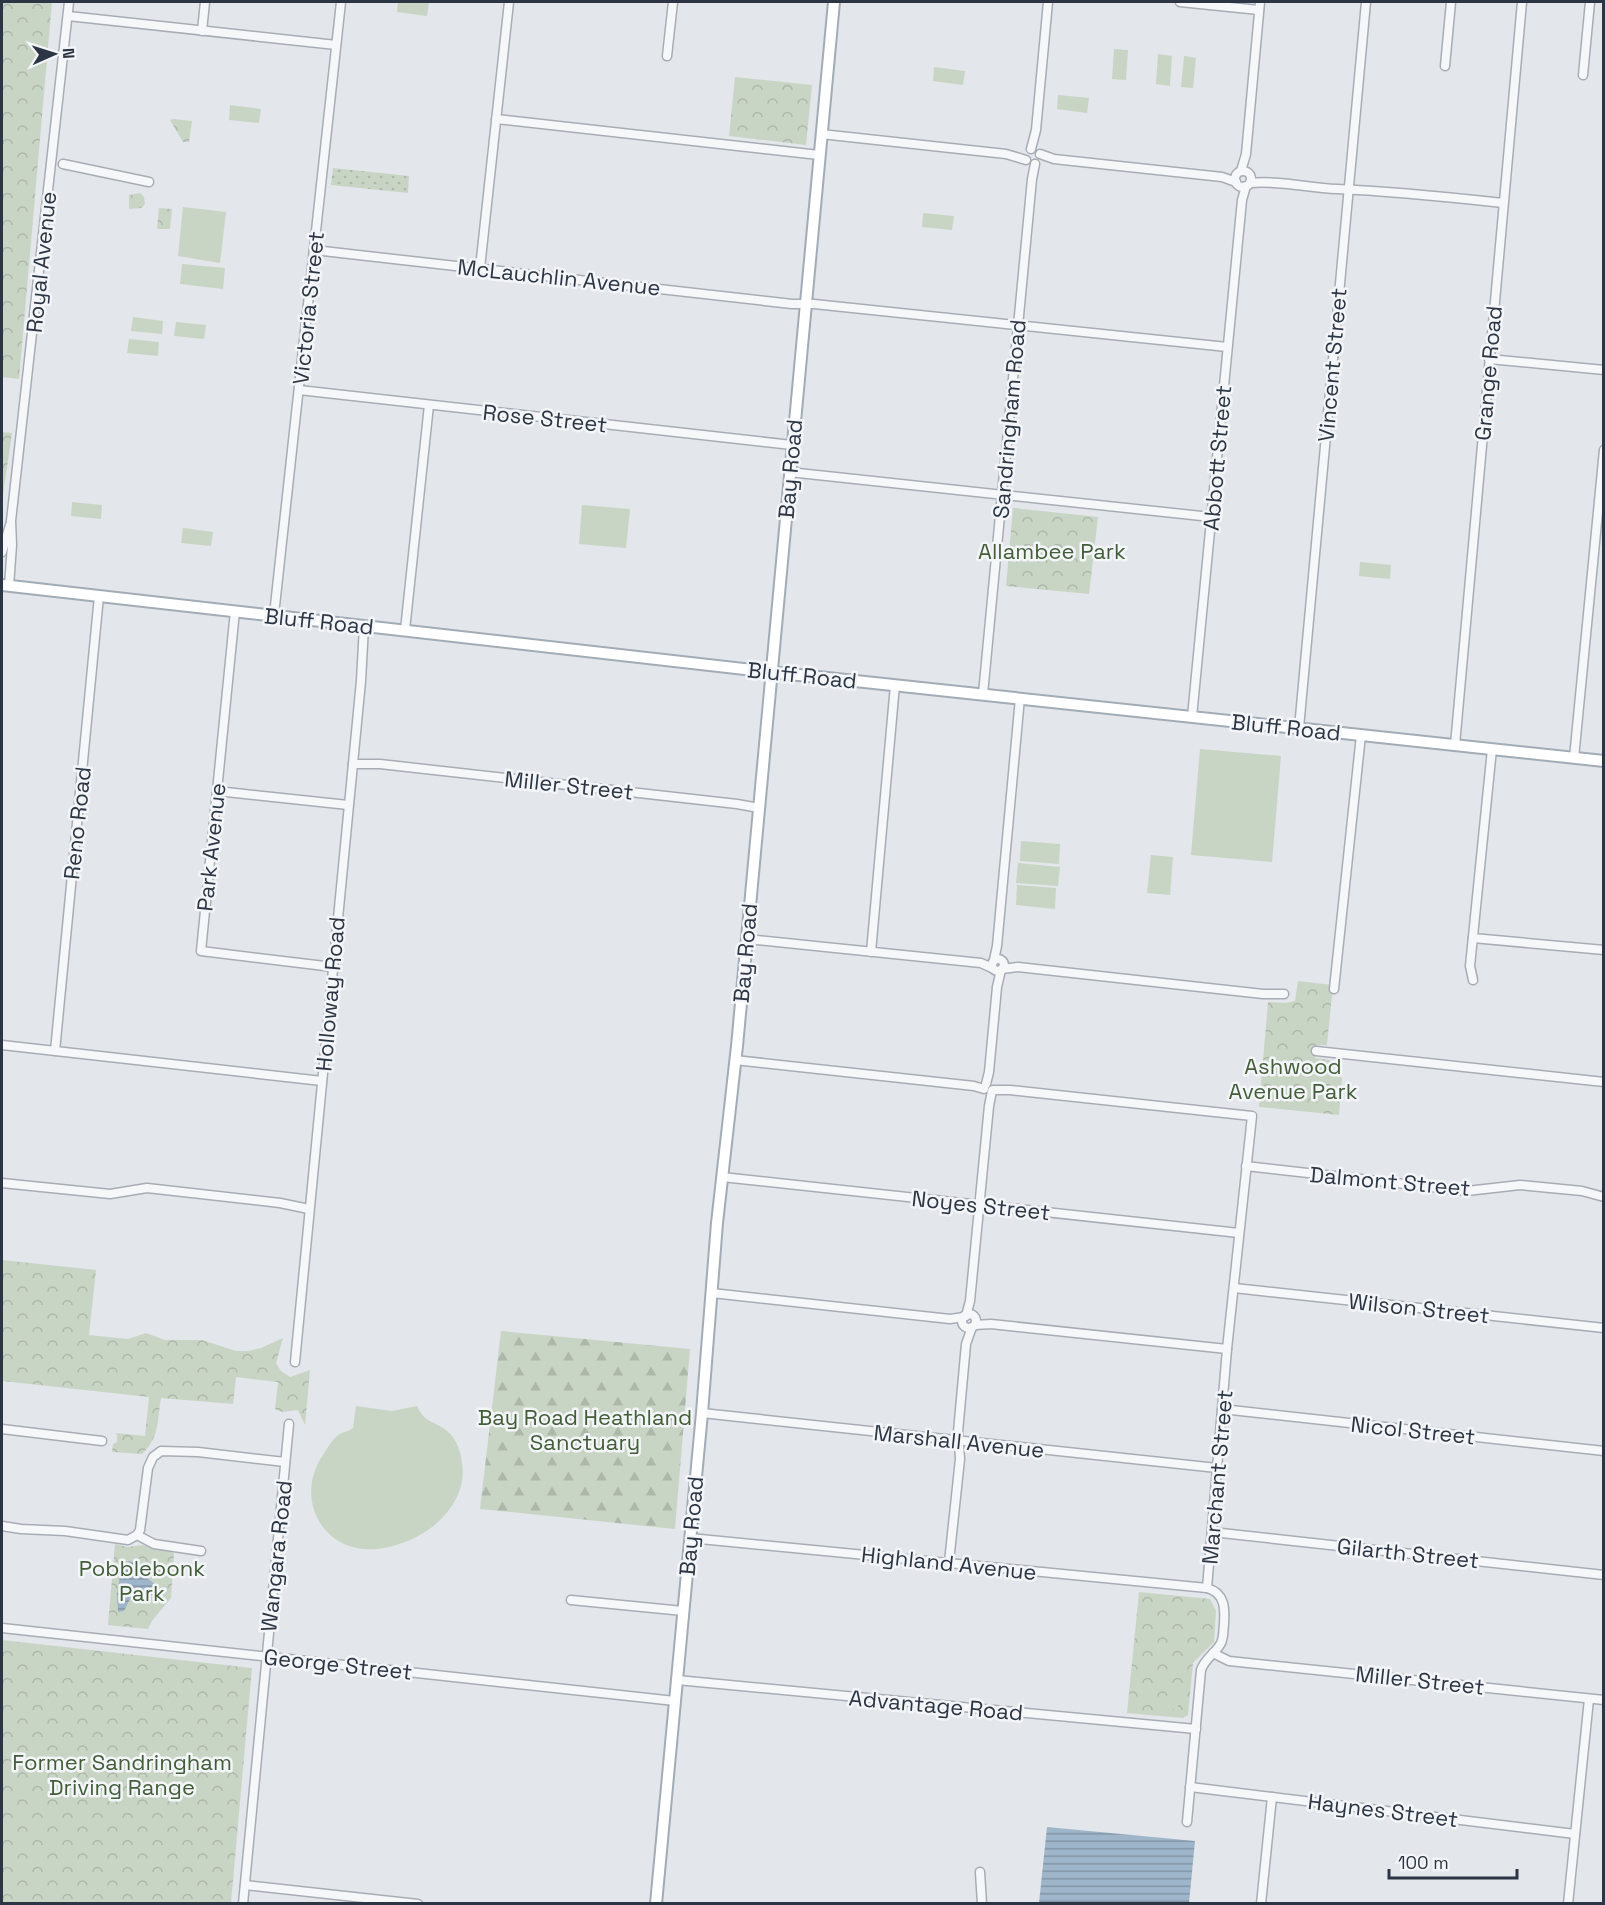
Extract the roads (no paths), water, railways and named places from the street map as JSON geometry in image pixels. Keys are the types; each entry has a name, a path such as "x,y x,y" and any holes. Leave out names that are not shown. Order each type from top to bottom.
{"main road":[{"name":"Bay Road","path":"656,1904 722,1177 747,939 834,2"},
{"name":"Bluff Road","path":"5,585 771,672 1604,761"}],"street":[{"name":"Royal Avenue","path":"5,585 12,544 11,521 69,2"},
{"path":"202,31 205,2"},
{"name":"Victoria Street","path":"274,615 341,2"},
{"path":"480,268 509,2"},
{"path":"668,56 673,2"},
{"name":"Sandringham Road","path":"982,694 1048,2"},
{"path":"1180,2 1260,6"},
{"name":"Vincent Street","path":"1299,728 1366,2"},
{"path":"1445,66 1451,2"},
{"name":"Grange Road","path":"1455,745 1522,2"},
{"path":"1583,75 1590,2"},
{"name":"Abbott Street","path":"1192,717 1260,6"},
{"path":"68,16 336,45"},
{"path":"496,119 819,155"},
{"path":"821,134 1265,182 1503,203"},
{"path":"63,164 149,182"},
{"name":"McLauchlin Avenue","path":"314,250 805,304 1227,347"},
{"path":"1489,359 1604,370"},
{"name":"Rose Street","path":"299,390 792,445"},
{"path":"405,630 429,405"},
{"path":"1574,758 1604,450"},
{"path":"789,472 1211,517"},
{"name":"Royal Avenue","path":"2,550 11,521"},
{"name":"Reno Road","path":"55,1051 99,596"},
{"name":"Park Avenue","path":"235,611 201,951 333,967"},
{"name":"Holloway Road","path":"295,1362 364,626"},
{"path":"871,952 896,685"},
{"path":"949,1562 960,1459 958,1432 989,1106 989,1072 997,987 998,946 1020,698"},
{"path":"1334,989 1361,735"},
{"path":"1473,980 1470,966 1492,749"},
{"name":"Miller Street","path":"353,760 759,808"},
{"path":"217,792 348,805"},
{"path":"1473,938 1604,950"},
{"path":"747,939 1263,994 1284,994"},
{"path":"2,1045 322,1081"},
{"path":"1316,1051 1604,1082"},
{"path":"735,1060 989,1087"},
{"name":"Marchant Street","path":"989,1087 1252,1116 1227,1349 1208,1588 1219,1594 1224,1605 1220,1645"},
{"name":"Dalmont Street","path":"1246,1166 1467,1191 1515,1185 1582,1191 1604,1197"},
{"name":"Noyes Street","path":"722,1177 1239,1233"},
{"path":"2,1183 110,1194 147,1188 310,1206"},
{"name":"Wilson Street","path":"1234,1288 1604,1328"},
{"path":"712,1293 1227,1349"},
{"name":"Nicol Street","path":"1222,1409 1604,1451"},
{"name":"Marshall Avenue","path":"702,1413 1217,1468"},
{"name":"Wangara Road","path":"243,1904 289,1424"},
{"path":"2,1429 102,1441"},
{"path":"2,1526 73,1532 128,1540 137,1535 142,1524 149,1464 161,1451 198,1452 285,1462"},
{"name":"Gilarth Street","path":"1212,1532 1604,1575"},
{"path":"137,1535 154,1544 201,1551"},
{"name":"Highland Avenue","path":"690,1538 1208,1588"},
{"path":"571,1600 684,1611"},
{"name":"George Street","path":"2,1628 675,1701"},
{"path":"1187,1822 1201,1670 1205,1661 1220,1645 1236,1660"},
{"name":"Miller Street","path":"1213,1653 1223,1659 1604,1700"},
{"name":"Advantage Road","path":"676,1680 1196,1729"},
{"path":"1568,1904 1589,1699"},
{"name":"Haynes Street","path":"1190,1787 1575,1834"},
{"path":"1261,1904 1272,1797"},
{"path":"980,1872 982,1904"},
{"path":"245,1885 418,1904"}],"water":[{"path":"130,1561 143,1567 147,1578 159,1587 160,1592 156,1596 138,1590 124,1611 118,1612 117,1594 122,1563"},
{"path":"1047,1827 1195,1841 1189,1903 1039,1903"}],"park label":[{"name":"Allambee Park","path":"1052,551"},
{"name":"Ashwood Avenue Park","path":"1293,1078"},
{"name":"Bay Road Heathland Sanctuary","path":"585,1430"},
{"name":"Pobblebonk Park","path":"142,1580"},
{"name":"Former Sandringham Driving Range","path":"122,1775"}]}
